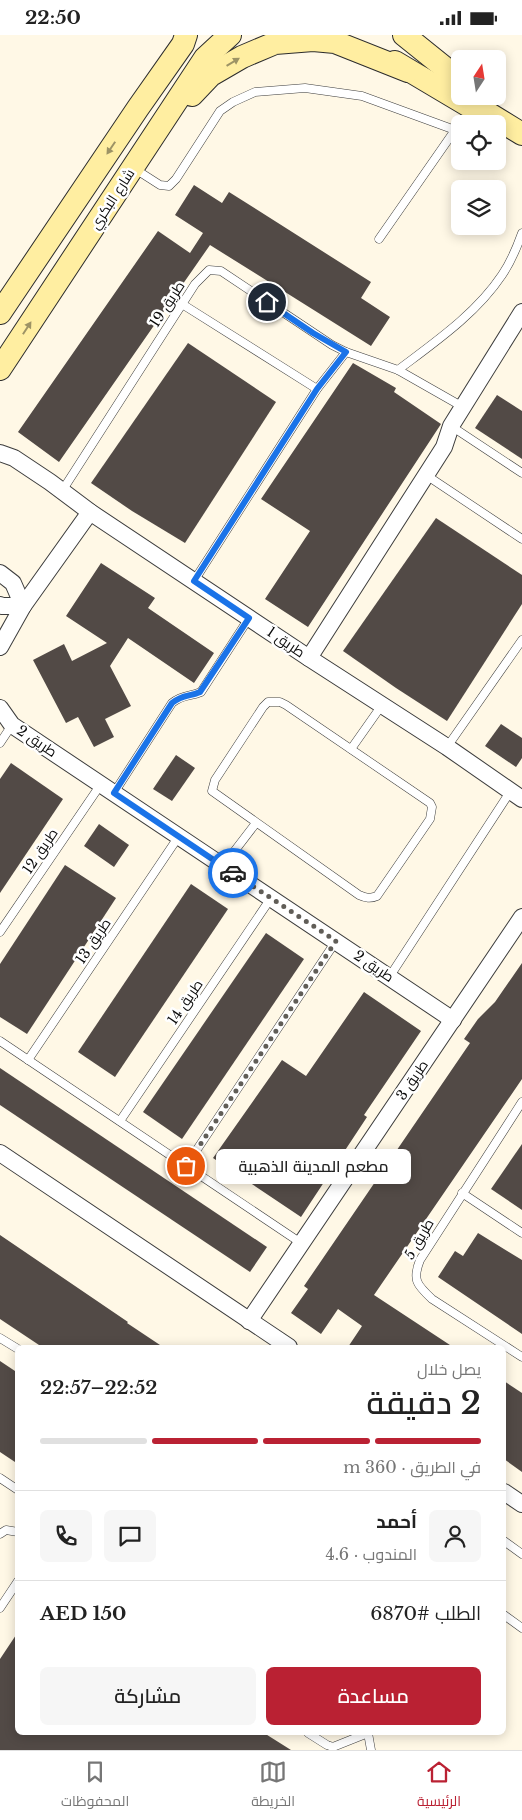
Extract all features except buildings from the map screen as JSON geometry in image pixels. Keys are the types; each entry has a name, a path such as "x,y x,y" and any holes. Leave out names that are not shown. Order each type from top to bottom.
{"main road":[{"path":"138,108 165,49 168,35"},
{"name":"شارع البكري","path":"0,313 183,44 186,35"},
{"name":"شارع البكري","path":"0,369 205,58 230,35"},
{"path":"356,35 408,71 451,95"},
{"path":"404,35 451,73"},
{"path":"415,35 434,60"},
{"path":"158,130 212,75 242,57 275,43 313,40 335,41 408,71"},
{"path":"483,105 522,134"}],"street":[{"path":"309,658 444,447 451,425 471,390 522,312"},
{"name":"طريق 1","path":"0,453 14,459 309,658 447,747 516,795"},
{"path":"0,647 23,606 90,511"},
{"path":"0,573 13,583 23,606"},
{"path":"0,605 23,606"},
{"name":"طريق 2","path":"0,708 12,725 454,1020"},
{"name":"طريق 3","path":"249,1321 522,917"},
{"path":"0,1153 286,1345"},
{"path":"506,1493 522,1504"}],"lane":[{"path":"133,167 160,185 169,186 176,179 220,111 233,102 255,92 305,88 362,96 451,126"},
{"path":"471,115 478,105"},
{"path":"379,239 451,138"},
{"path":"398,371 448,332 481,301 503,274 522,233"},
{"name":"طريق 19","path":"62,491 195,283 209,270 221,271 313,333 346,352 398,371 463,407"},
{"path":"182,304 317,389"},
{"path":"194,581 317,389 346,352"},
{"path":"451,425 522,473"},
{"path":"426,475 522,539"},
{"name":"طريق 12","path":"0,933 172,703 179,697 194,695 200,692 249,618"},
{"path":"447,747 522,640"},
{"path":"268,702 286,705 430,803 432,807 430,819 376,896 372,898 365,898 359,895 256,823 215,795 212,787 268,702"},
{"path":"351,749 382,705"},
{"path":"0,743 12,725"},
{"path":"390,976 516,795"},
{"path":"223,865 256,823"},
{"name":"طريق 13","path":"28,1060 179,836"},
{"name":"طريق 14","path":"120,1121 271,898"},
{"path":"186,1166 336,941"},
{"path":"0,1041 301,1243"},
{"name":"طريق 5","path":"503,1345 432,1299 420,1288 416,1280 416,1270 420,1260 462,1193 522,1104"},
{"path":"462,1193 522,1233"},
{"path":"0,1338 15,1347"},
{"name":"طريق 5","path":"506,1347 522,1357"},
{"path":"0,1478 15,1488"},
{"path":"0,1534 6,1530 15,1532"},
{"path":"506,1542 522,1554"},
{"path":"0,1608 15,1586"},
{"path":"506,1616 522,1628"},
{"path":"311,1735 333,1747 363,1735"},
{"path":"368,1735 371,1750"}],"way so far":[{"path":"186,1166 336,941 233,873"}],"place":[{"name":"مطعم المدينة الذهبية","path":"186,1166"}],"route":[{"path":"233,873 114,793 172,703 179,697 194,695 200,692 249,618 194,581 317,389 346,352 313,333 267,302"}]}
